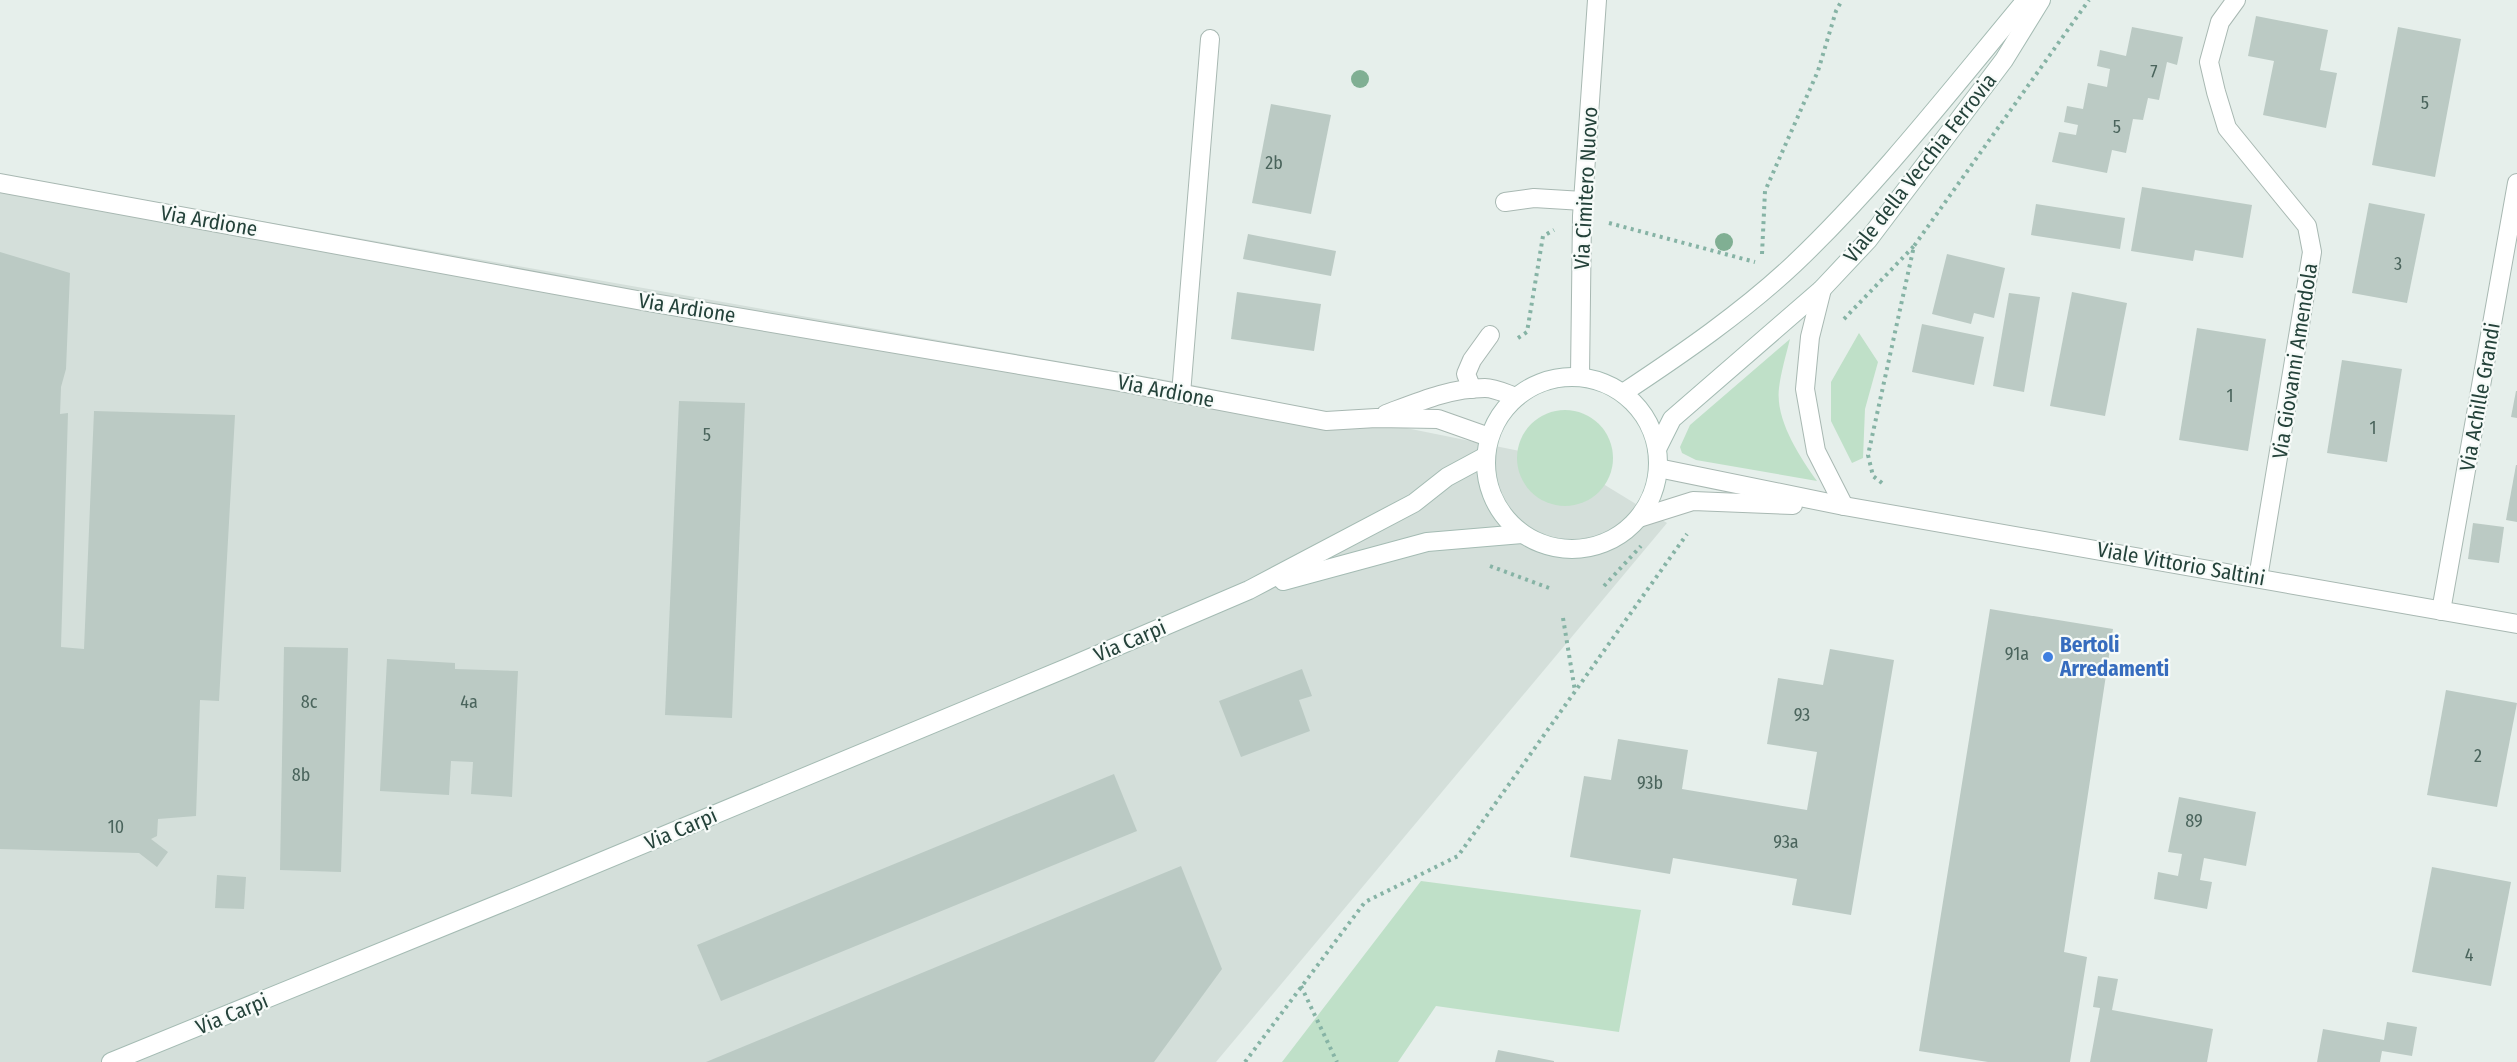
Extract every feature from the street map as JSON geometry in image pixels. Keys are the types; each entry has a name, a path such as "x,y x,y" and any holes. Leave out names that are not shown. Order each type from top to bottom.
{"street":[{"name":"Via Cimitero Nuovo","path":"1580,376 1582,209 1597,0"},
{"name":"Viale della Vecchia Ferrovia","path":"1623,393 1677,357 1794,264 1888,166 2026,0"},
{"name":"Viale della Vecchia Ferrovia","path":"1658,449 1672,419 1822,289 1868,240 2004,60 2041,0"},
{"name":"Via Giovanni Amendola","path":"2236,0 2220,22 2209,62 2227,128 2307,226 2312,252 2258,578"},
{"path":"1181,394 1210,39"},
{"name":"Via Ardione","path":"0,183 636,300 1326,421 1376,418 1438,420 1489,437"},
{"name":"Via Achille Grandi","path":"2441,611 2517,183"},
{"path":"1505,202 1534,198 1582,209"},
{"path":"1822,289 1810,337 1805,389 1816,452 1844,506"},
{"path":"1472,389 1466,374 1472,360 1490,335"},
{"path":"1580,376 1599,380 1623,393 1636,404 1649,422 1658,449 1655,488 1638,518 1612,539 1591,547 1557,548 1522,534 1508,521 1495,503 1487,481 1486,456 1489,437 1500,415 1516,397 1542,382 1555,378 1580,376"},
{"name":"Via Ardione","path":"1376,418 1441,394 1472,389 1487,388 1516,397"},
{"name":"Via Carpi","path":"111,1062 544,886 1069,668 1249,590 1414,503 1447,477 1486,456"},
{"name":"Viale Vittorio Saltini","path":"1658,468 1844,506 2517,624"},
{"name":"Viale Vittorio Saltini","path":"1638,518 1693,501 1844,506"},
{"name":"Via Carpi","path":"1249,590 1427,542 1522,534"}],"path":[{"path":"1510,343 1527,332 1543,236 1582,209 1762,263 1765,191 1818,71 1836,11 1842,0"},
{"path":"1841,323 1914,246 2089,0"},
{"path":"1880,512 1884,486 1873,476 1868,455 1914,246"},
{"path":"1245,1062 1365,902 1458,856 1691,528"},
{"path":"1485,564 1549,588"},
{"path":"1563,618 1575,691"},
{"path":"1301,986 1337,1062"}],"shaded area":[{"path":"0,175 1183,383 1564,460 1667,523 1216,1062 0,1062"}],"green space":[{"path":"1859,333 1878,362 1865,409 1863,458 1852,463 1831,421 1831,382"},
{"path":"1790,339 1779,388 1781,413 1790,438 1817,481 1696,460 1682,453 1680,447 1690,425"},
{"path":"1565,410 1584,413 1599,424 1610,439 1613,458 1610,477 1599,492 1584,503 1565,506 1546,503 1531,492 1520,477 1517,458 1520,439 1531,424 1546,413"},
{"path":"1421,881 1641,910 1619,1032 1436,1006 1398,1062 1282,1062"}],"building":[{"path":"2256,16 2328,30 2320,70 2337,73 2326,128 2263,115 2274,61 2248,56"},
{"path":"2132,27 2183,37 2177,65 2167,62 2159,100 2148,98 2143,120 2133,119 2126,153 2112,150 2107,173 2052,162 2059,132 2076,135 2078,125 2064,122 2067,106 2083,109 2088,83 2107,87 2110,69 2097,66 2100,50 2126,56"},
{"path":"2398,27 2461,39 2435,177 2372,165"},
{"path":"1271,104 1331,115 1311,214 1252,203"},
{"path":"2142,187 2252,205 2243,258 2195,250 2193,261 2131,251"},
{"path":"2369,203 2425,214 2407,303 2352,293"},
{"path":"2036,204 2125,218 2120,249 2031,235"},
{"path":"1248,234 1336,251 1331,276 1243,259"},
{"path":"0,252 70,273 66,369 61,387 60,414 68,413 61,647 84,649 94,411 235,415 219,701 200,700 196,816 158,819 157,836 151,839 168,852 157,867 139,853 0,849"},
{"path":"1947,254 2005,268 1994,318 1974,313 1971,324 1932,314"},
{"path":"1237,292 1321,304 1314,351 1231,339"},
{"path":"2072,292 2127,303 2105,416 2050,406"},
{"path":"2009,293 2040,297 2024,392 1993,386"},
{"path":"1922,324 1984,337 1974,385 1912,372"},
{"path":"2197,328 2266,339 2248,451 2179,440"},
{"path":"2342,360 2402,369 2387,462 2327,453"},
{"path":"2517,391 2517,418 2511,417"},
{"path":"679,401 745,403 732,718 665,715"},
{"path":"2517,465 2517,522 2506,520"},
{"path":"2473,523 2504,527 2499,563 2468,559"},
{"path":"1990,609 2113,629 2064,952 2087,957 2070,1062 1988,1062 1919,1051"},
{"path":"284,647 348,648 341,872 280,870"},
{"path":"1830,649 1894,660 1851,915 1792,905 1797,879 1673,858 1670,874 1570,857 1584,776 1611,780 1618,739 1688,750 1682,789 1807,810 1817,752 1767,744 1778,678 1823,685"},
{"path":"387,659 455,663 455,669 518,671 512,797 471,794 473,762 451,761 449,795 380,791"},
{"path":"1302,669 1312,696 1299,700 1310,731 1241,757 1219,701"},
{"path":"2446,690 2517,703 2497,807 2427,795"},
{"path":"1114,774 1137,831 721,1001 697,945"},
{"path":"2179,797 2256,812 2246,866 2204,858 2200,880 2212,882 2207,909 2154,899 2158,872 2178,876 2182,854 2168,852"},
{"path":"1181,866 1222,969 1154,1062 706,1062"},
{"path":"2432,867 2511,882 2491,986 2412,972"},
{"path":"217,875 246,877 244,909 215,908"},
{"path":"2098,976 2118,979 2112,1010 2213,1029 2207,1062 2090,1062 2100,1008 2093,1007"},
{"path":"2387,1022 2417,1027 2412,1056 2382,1051 2380,1062 2317,1062 2323,1029 2384,1040"},
{"path":"1498,1050 1554,1061 1554,1062 1495,1062"}],"place":[{"name":"Bertoli Arredamenti","path":"2048,657"}]}
